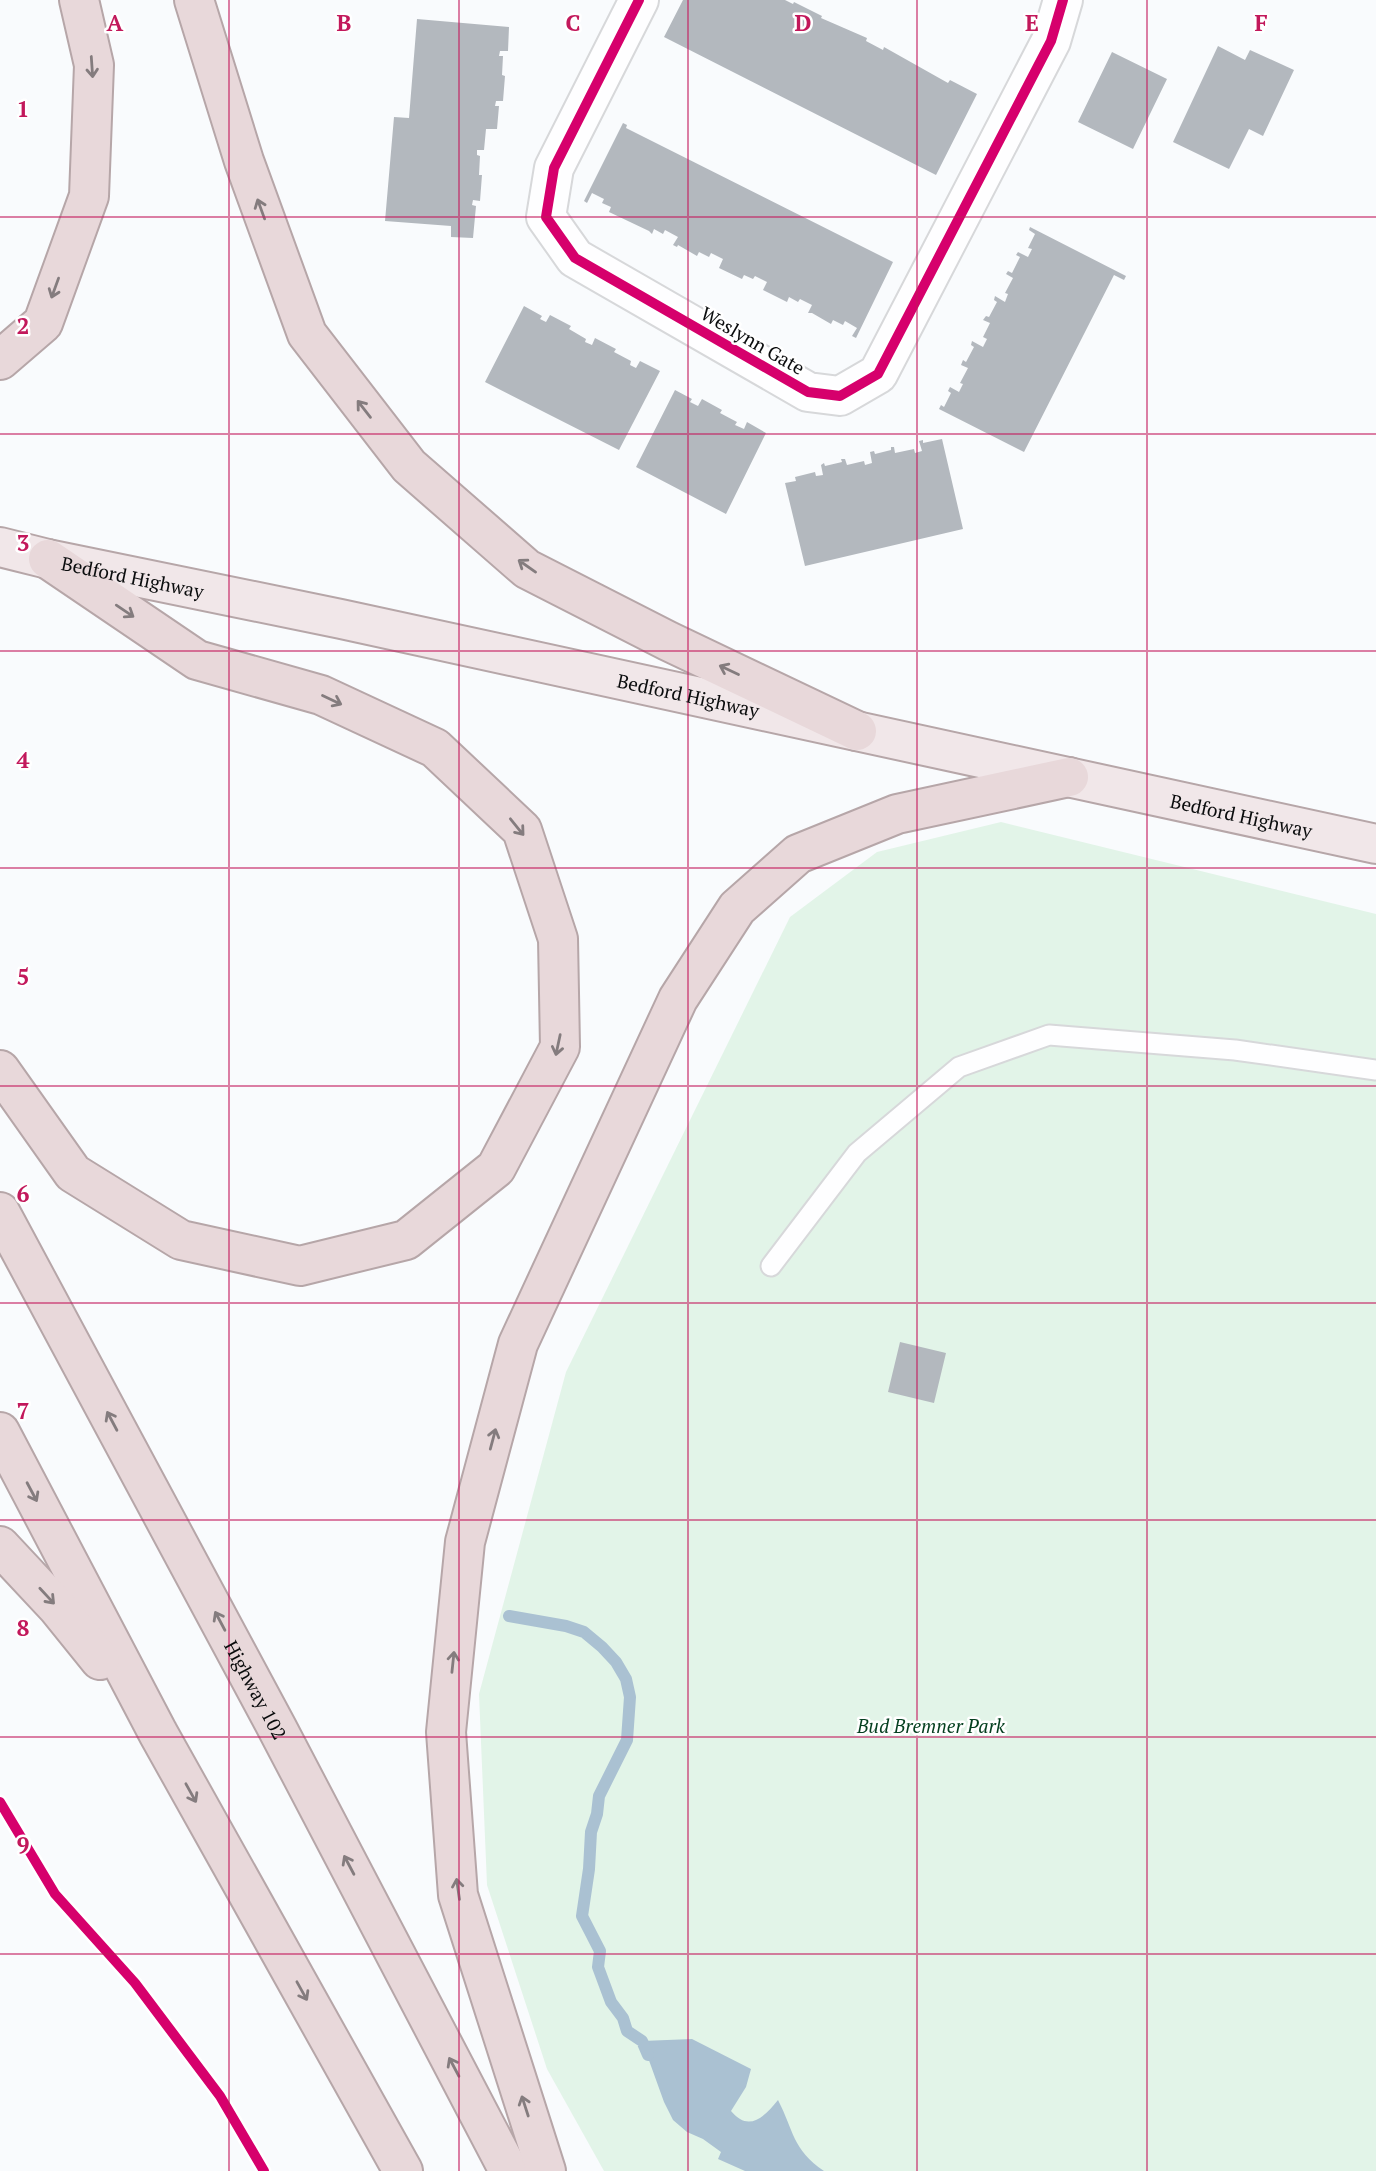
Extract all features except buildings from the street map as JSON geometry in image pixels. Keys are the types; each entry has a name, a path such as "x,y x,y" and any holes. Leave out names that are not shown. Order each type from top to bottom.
{"highway":[{"path":"0,360 43,323 89,196 94,65 79,0"},
{"path":"194,0 244,161 307,334 409,466 527,569 668,641 857,731"},
{"path":"0,1070 73,1173 181,1240 300,1266 406,1240 496,1168 560,1047 558,939 522,830 435,748 321,695 197,660 48,559"},
{"path":"546,2171 458,1895 446,1732 465,1542 518,1344 678,999 737,908 798,854 897,814 1069,777"},
{"name":"Highway 102","path":"0,1212 277,1728 509,2171"},
{"path":"0,1432 158,1733 402,2171"},
{"path":"0,1546 58,1608 158,1733"}],"main road":[{"name":"Bedford Highway","path":"0,547 1376,844"}],"street":[{"name":"Weslynn Gate","path":"639,0 555,168 546,217 575,258 808,392 840,396 878,374 1051,41 1063,0"}],"lane":[{"path":"771,1266 857,1153 959,1067 1049,1035 1235,1050 1376,1070"}],"green space":[{"name":"Bud Bremner Park","path":"1001,822 1376,914 1376,2171 604,2171 547,2069 487,1885 479,1694 566,1372 790,917 877,852"}],"water":[{"path":"692,2039 751,2069 746,2087 731,2111 738,2118 744,2121 756,2120 768,2112 778,2100 800,2147 813,2163 824,2171 745,2171 718,2159 721,2152 687,2132 673,2120 642,2041"}],"waterway":[{"path":"509,1616 566,1626 584,1632 616,1662 626,1679 630,1697 627,1740 599,1796 591,1832 582,1916 600,1951 598,1967 611,2002 623,2018 627,2031 642,2041 648,2055"}],"cycle path":[{"path":"639,0 554,168 546,217 575,258 808,392 840,396 878,374 1051,41 1063,0"},
{"path":"0,1802 55,1894 135,1983 220,2096 264,2171"}]}
